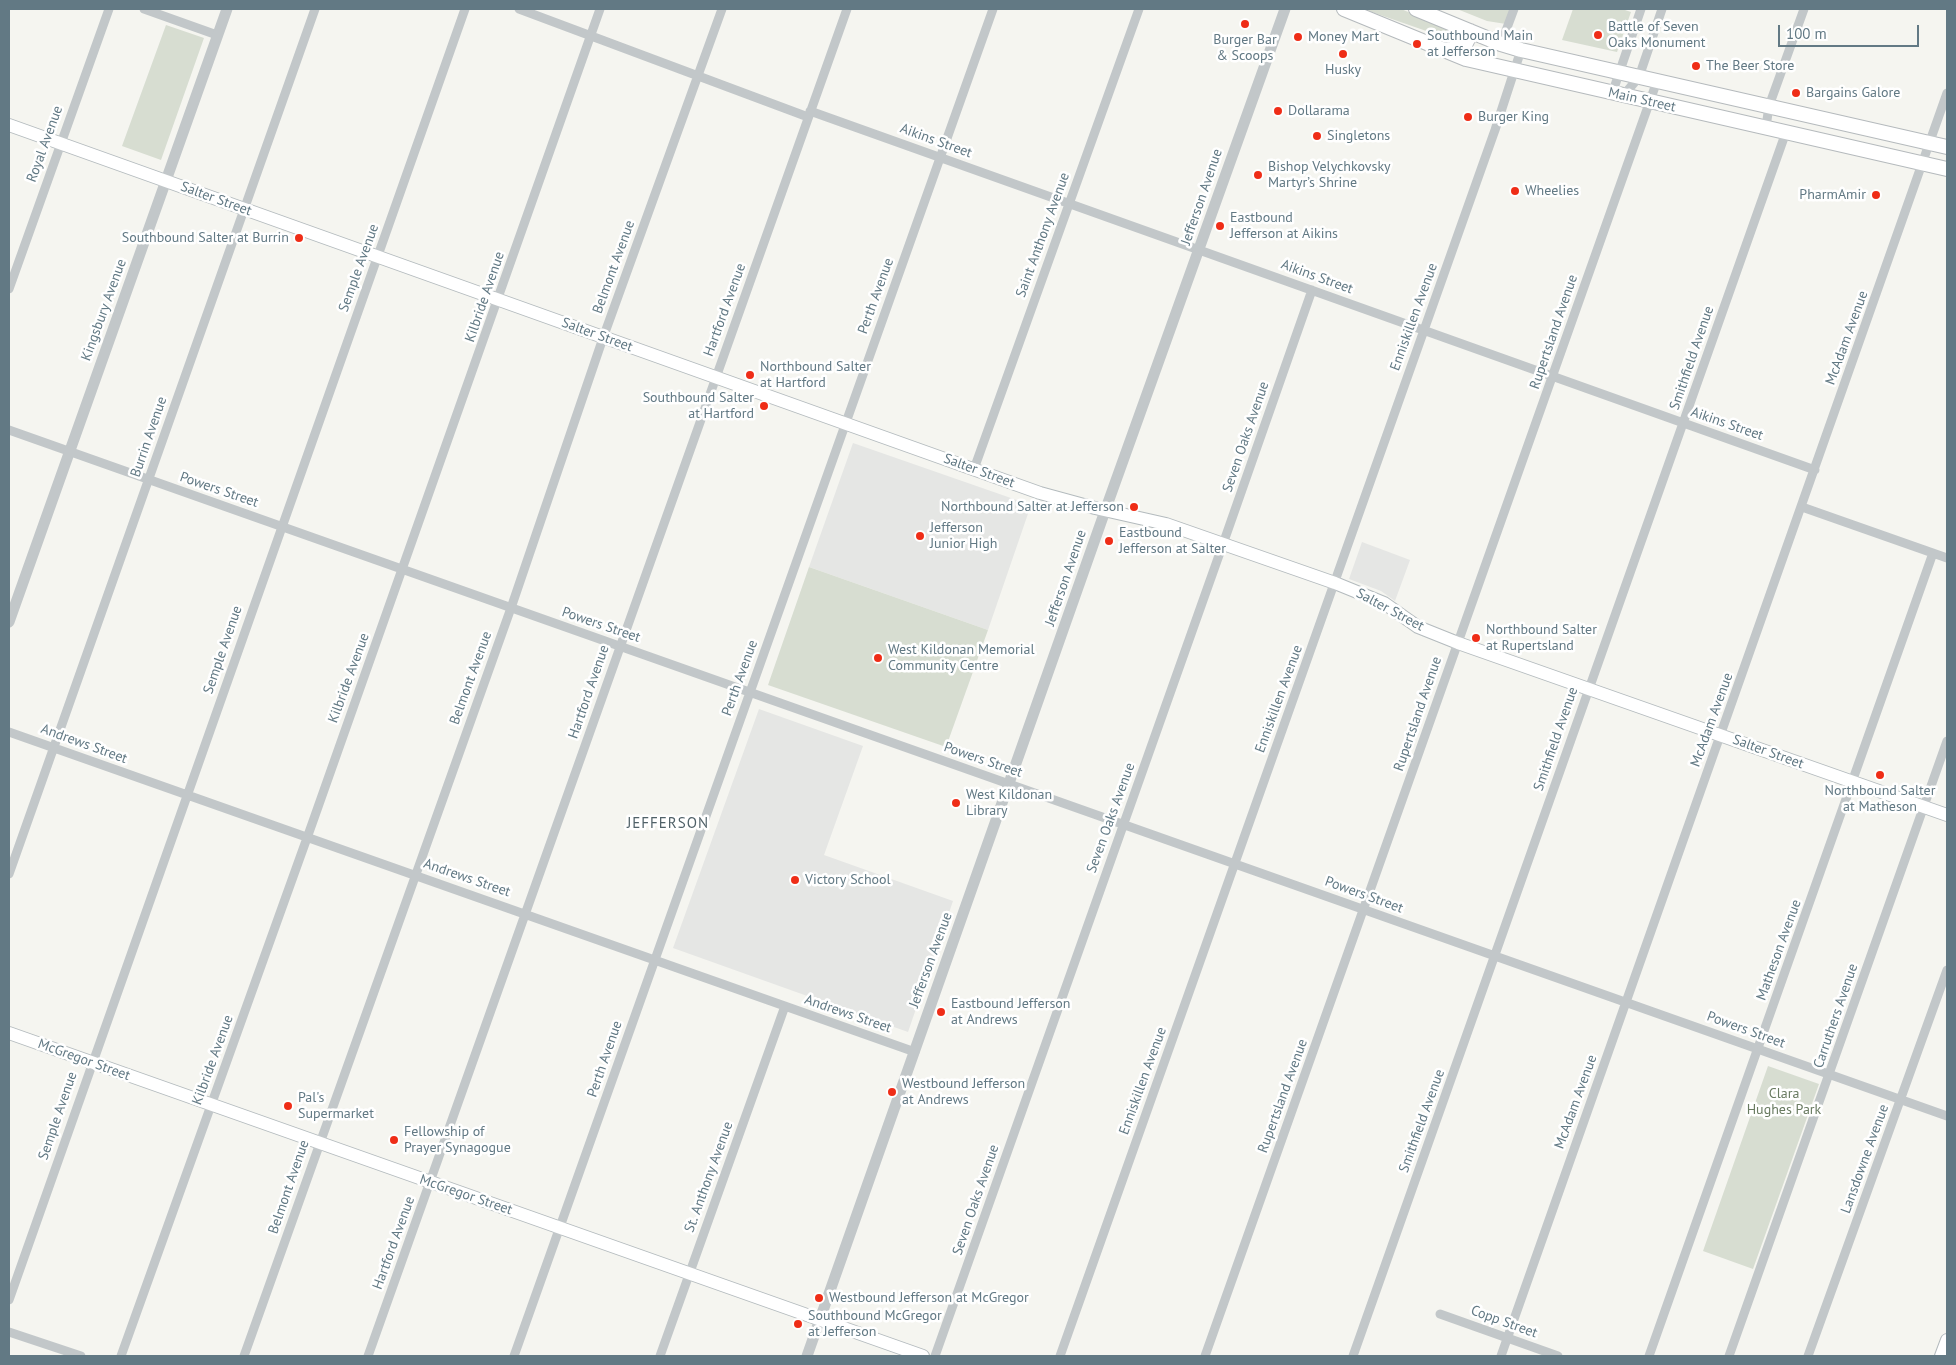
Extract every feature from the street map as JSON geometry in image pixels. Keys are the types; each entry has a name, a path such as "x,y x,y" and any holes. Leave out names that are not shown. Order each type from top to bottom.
{"main road":[{"name":"Main Street","path":"1344,9 1466,59 1947,169"},
{"name":"Main Street","path":"1416,9 1501,44 1521,50 1947,147"},
{"path":"1443,50 1452,49 1466,43 1470,36 1470,31"},
{"name":"Salter Street","path":"9,125 1040,493 1105,511 1166,524 1335,583 1384,603 1418,626 1458,642 1947,815"},
{"name":"McGregor Street","path":"9,1033 923,1356"},
{"path":"1942,1356 1947,1340"}],"street":[{"name":"Royal Avenue","path":"9,289 109,9"},
{"path":"144,9 217,35"},
{"name":"Kingsbury Avenue","path":"9,622 227,9"},
{"name":"Burrin Avenue","path":"9,874 316,9"},
{"name":"Semple Avenue","path":"9,1300 465,9"},
{"name":"Aikins Street","path":"519,9 698,77 1070,203 1815,470"},
{"name":"Kilbride Avenue","path":"121,1356 308,837 600,9"},
{"name":"Belmont Avenue","path":"244,1356 722,9"},
{"name":"Hartford Avenue","path":"368,1356 847,9"},
{"name":"Perth Avenue","path":"514,1356 993,9"},
{"name":"Saint Anthony Avenue","path":"974,470 1139,9"},
{"name":"Jefferson Avenue","path":"807,1356 1105,511 1285,9"},
{"path":"1501,44 1514,9"},
{"path":"1617,95 1619,72 1642,9"},
{"path":"1617,95 1639,77 1662,9"},
{"path":"1766,127 1769,106 1804,9"},
{"name":"Enniskillen Avenue","path":"1060,1356 1335,583 1521,50"},
{"name":"Rupertsland Avenue","path":"1205,1356 1657,81"},
{"name":"McAdam Avenue","path":"1500,1356 1924,163 1947,92"},
{"name":"Smithfield Avenue","path":"1353,1356 1786,132"},
{"name":"Seven Oaks Avenue","path":"935,1356 1224,544 1312,290"},
{"name":"Powers Street","path":"9,430 1947,1116"},
{"path":"1802,507 1947,558"},
{"name":"Matheson Avenue","path":"1649,1356 1934,553"},
{"name":"Andrews Street","path":"9,732 915,1052"},
{"name":"Carruthers Avenue","path":"1729,1356 1947,741"},
{"name":"Lansdowne Avenue","path":"1808,1356 1947,970"},
{"name":"St. Anthony Avenue","path":"660,1356 785,1006"},
{"name":"Copp Street","path":"1440,1314 1558,1356"},
{"path":"9,1332 81,1356"}],"shaded area":[{"name":"Jefferson Junior High","path":"853,443 1031,505 988,630 809,567"},
{"path":"1362,542 1410,560 1395,601 1381,591 1349,579"},
{"name":"Victory School","path":"759,709 863,746 824,855 953,901 908,1032 673,948"}],"green space":[{"path":"1363,9 1401,9 1466,36 1458,42"},
{"path":"1457,9 1512,9 1506,24 1487,21"},
{"path":"1573,9 1622,9 1631,12 1617,52 1562,40"},
{"path":"166,25 204,38 161,160 122,146"},
{"name":"West Kildonan Memorial Community Centre","path":"809,567 988,630 946,747 768,685"},
{"name":"Clara Hughes Park","path":"1768,1066 1819,1084 1753,1269 1703,1251"}],"place":[{"name":"Burger Bar & Scoops","path":"1245,24"},
{"name":"Battle of Seven Oaks Monument","path":"1598,35"},
{"name":"Money Mart","path":"1298,37"},
{"name":"Southbound Main at Jefferson","path":"1417,44"},
{"name":"Husky","path":"1343,54"},
{"name":"The Beer Store","path":"1696,66"},
{"name":"Bargains Galore","path":"1796,93"},
{"name":"Dollarama","path":"1278,111"},
{"name":"Burger King","path":"1468,117"},
{"name":"Singletons","path":"1317,136"},
{"name":"Bishop Velychkovsky Martyr’s Shrine","path":"1258,175"},
{"name":"Wheelies","path":"1515,191"},
{"name":"PharmAmir","path":"1876,195"},
{"name":"Eastbound Jefferson at Aikins","path":"1220,226"},
{"name":"Southbound Salter at Burrin","path":"299,238"},
{"name":"Northbound Salter at Hartford","path":"750,375"},
{"name":"Southbound Salter at Hartford","path":"764,406"},
{"name":"Northbound Salter at Jefferson","path":"1134,507"},
{"name":"Jefferson Junior High","path":"920,536"},
{"name":"Eastbound Jefferson at Salter","path":"1109,541"},
{"name":"Northbound Salter at Rupertsland","path":"1476,638"},
{"name":"West Kildonan Memorial Community Centre","path":"878,658"},
{"name":"Northbound Salter at Matheson","path":"1880,775"},
{"name":"West Kildonan Library","path":"956,803"},
{"name":"Victory School","path":"795,880"},
{"name":"Eastbound Jefferson at Andrews","path":"941,1012"},
{"name":"Westbound Jefferson at Andrews","path":"892,1092"},
{"name":"Pal's Supermarket","path":"288,1106"},
{"name":"Fellowship of Prayer Synagogue","path":"394,1140"},
{"name":"Westbound Jefferson at McGregor","path":"819,1298"},
{"name":"Southbound McGregor at Jefferson","path":"798,1324"}],"district":[{"name":"JEFFERSON","path":"668,824"}]}
